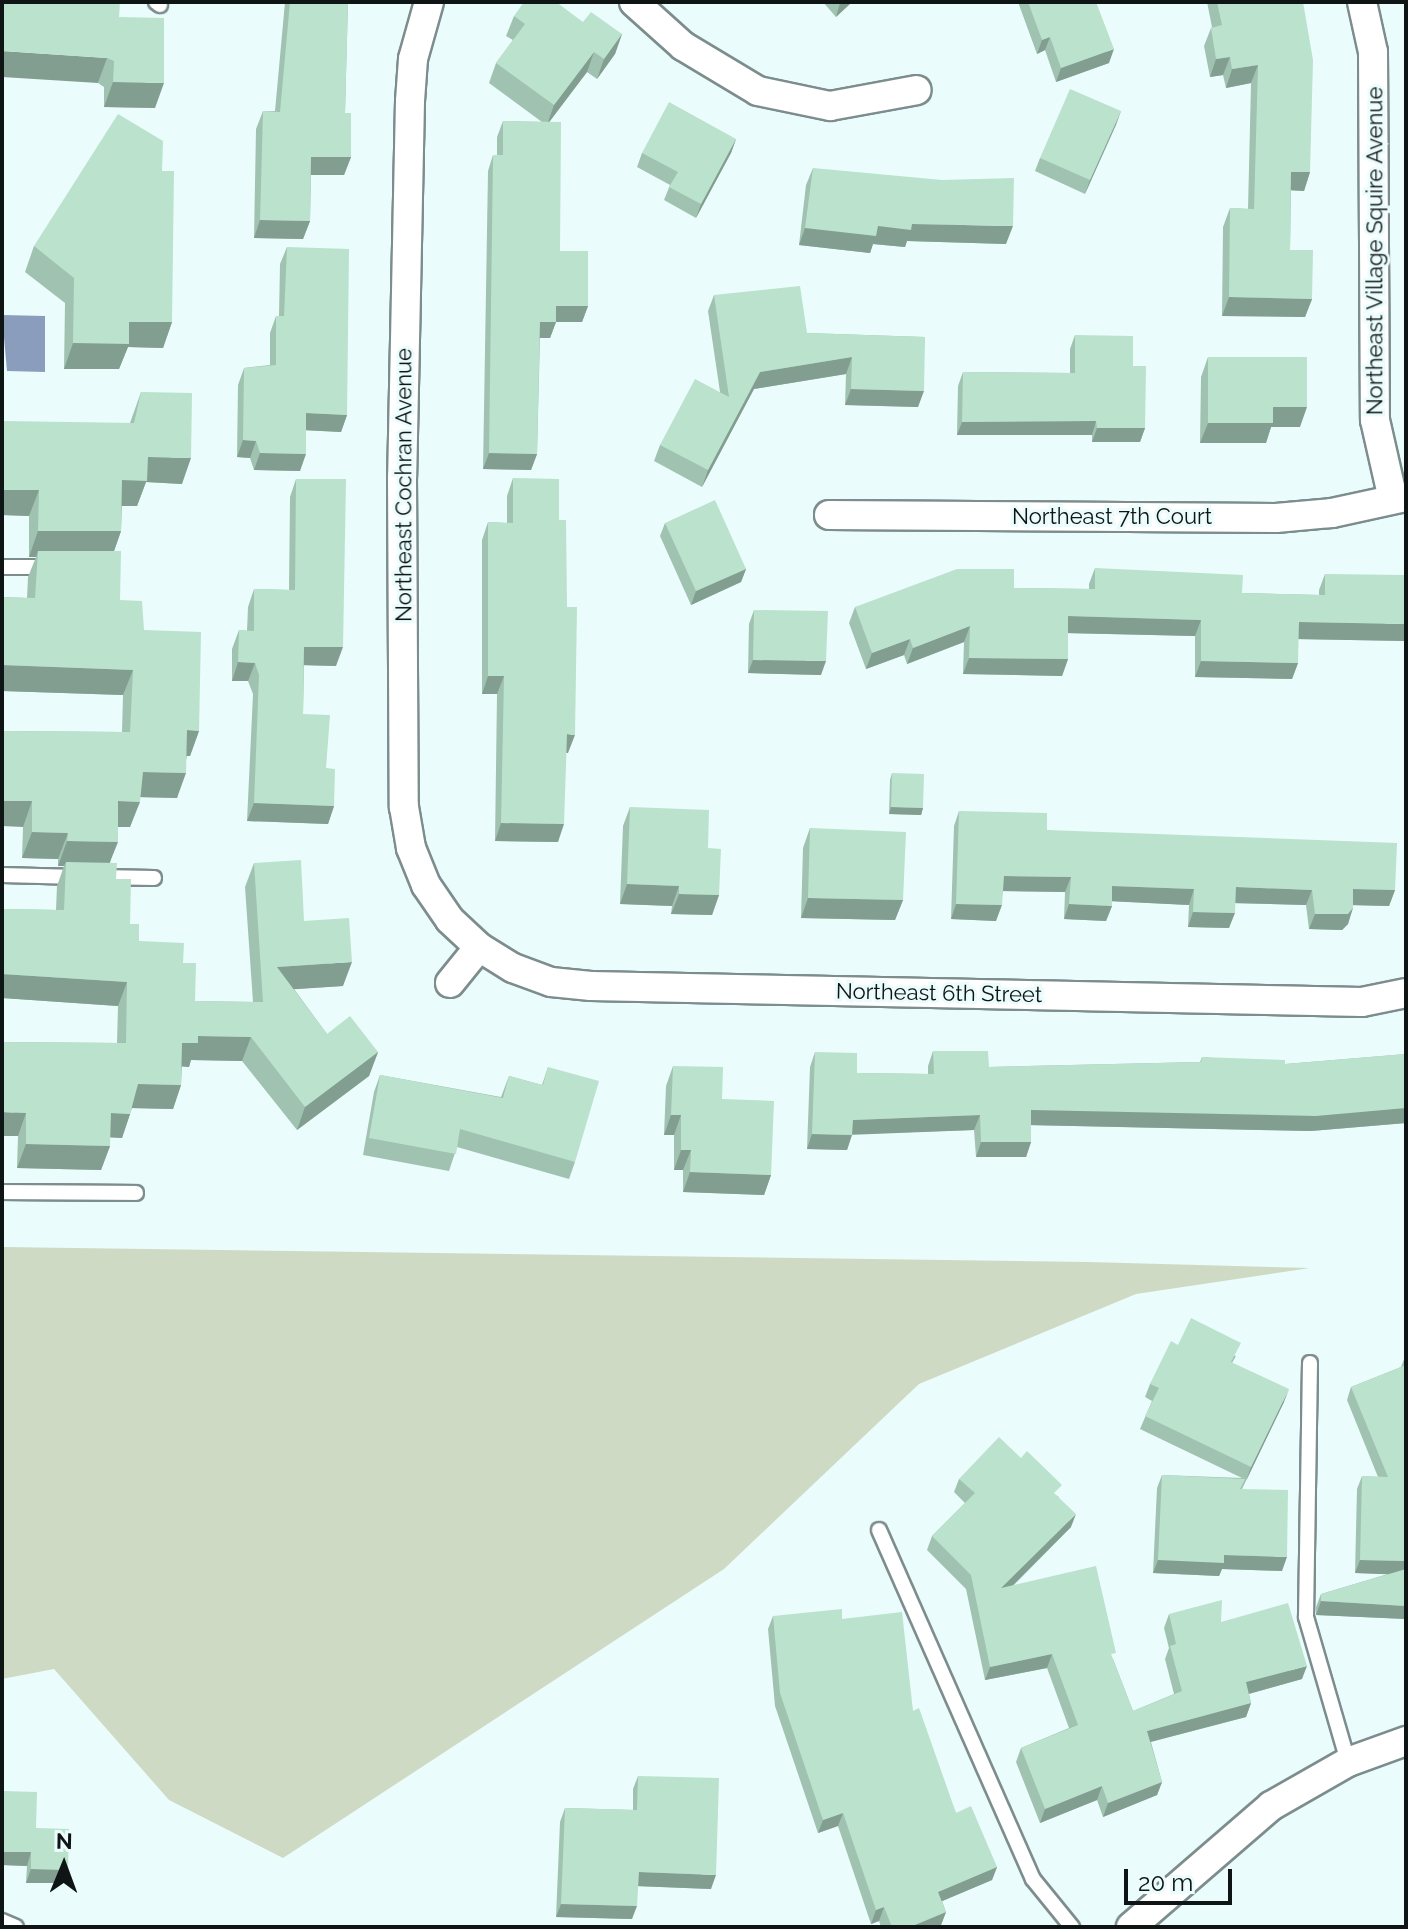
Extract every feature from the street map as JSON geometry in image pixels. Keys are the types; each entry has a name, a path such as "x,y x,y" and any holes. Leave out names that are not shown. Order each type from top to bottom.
{"street":[{"name":"Northeast Cochran Avenue","path":"429,2 413,59 410,101 402,477 404,807 411,848 426,885 450,920 479,947"},
{"path":"634,2 683,46 758,91 830,106 917,90"},
{"name":"Northeast Village Squire Avenue","path":"1362,2 1373,52 1375,420 1399,498"},
{"name":"Northeast 7th Court","path":"829,515 1276,518 1332,513 1399,498"},
{"path":"450,983 479,947"},
{"name":"Northeast 6th Street","path":"479,947 513,968 551,982 591,986 1362,1002 1406,993"},
{"path":"1131,1927 1260,1814 1348,1762 1406,1741"}],"lane":[{"path":"2,567 62,567"},
{"path":"2,875 154,878"},
{"path":"2,1192 136,1193"},
{"path":"1310,1363 1306,1617 1348,1762"},
{"path":"879,1530 1033,1879 1072,1927"},
{"path":"2,1921 16,1927"}],"green space":[{"path":"2,1247 1088,1262 1310,1268 1136,1294 919,1384 724,1569 283,1858 169,1800 54,1669 2,1679"}],"water":[{"path":"2,315 45,316 45,372 7,371"}],"building":[{"path":"2,2 120,2 119,17 164,18 164,83 113,82 114,61 107,58 2,51"},
{"path":"290,2 348,2 345,113 351,113 351,157 311,157 310,221 260,220 263,111 280,112"},
{"path":"524,2 556,2 583,22 591,12 622,34 604,59 594,52 554,105 496,63 525,24 514,16"},
{"path":"1028,2 1096,2 1114,49 1061,68 1050,37 1042,40"},
{"path":"1217,2 1303,2 1313,60 1310,172 1291,172 1290,250 1313,250 1312,299 1229,297 1230,208 1254,209 1258,65 1232,69 1230,57 1216,59 1211,28 1222,25"},
{"path":"1070,89 1121,111 1090,180 1040,158"},
{"path":"669,102 736,139 701,204 669,187 678,172 642,153"},
{"path":"118,114 163,141 162,171 174,171 172,322 129,322 129,344 73,343 74,278 34,246"},
{"path":"503,121 561,122 560,251 588,251 588,306 556,306 556,322 540,322 537,454 489,453 493,155 503,155"},
{"path":"813,168 942,180 1014,178 1013,226 912,224 911,230 878,226 876,236 805,228"},
{"path":"287,247 349,249 347,415 306,413 306,454 260,453 256,441 243,440 244,368 276,365 276,316 284,316"},
{"path":"800,286 807,333 925,337 924,391 851,389 852,357 760,372 708,470 660,445 695,379 729,397 714,295"},
{"path":"1075,335 1133,336 1133,366 1146,366 1145,428 1097,428 1096,421 962,422 963,372 1075,373"},
{"path":"1208,357 1307,357 1307,407 1273,407 1273,423 1208,423"},
{"path":"141,392 192,393 191,458 148,457 147,481 122,480 121,531 38,531 39,490 2,490 2,421 134,423"},
{"path":"513,478 559,479 559,520 566,520 567,607 577,607 575,735 567,734 564,824 501,823 504,676 488,676 488,522 513,523"},
{"path":"296,479 346,479 343,647 304,647 303,714 330,715 326,768 335,769 334,806 254,803 259,675 255,663 238,662 239,630 254,631 254,589 295,590"},
{"path":"715,500 746,569 696,591 665,523"},
{"path":"38,551 121,551 120,600 142,601 144,630 201,632 199,731 187,730 186,773 143,772 140,802 118,801 118,842 67,841 68,833 32,832 32,801 2,801 2,731 130,732 133,670 2,665 2,597 35,598"},
{"path":"1095,568 1243,575 1242,593 1325,595 1325,574 1406,575 1406,624 1299,622 1298,663 1201,661 1201,620 1068,616 1068,659 969,658 970,626 913,648 910,639 872,653 855,607 957,569 1014,569 1014,588 1095,589"},
{"path":"754,610 828,611 826,661 753,660"},
{"path":"892,773 924,774 923,808 891,807"},
{"path":"630,807 709,810 708,848 721,849 719,895 679,894 679,886 627,884"},
{"path":"959,811 1047,813 1047,830 1397,843 1395,890 1353,889 1353,908 1348,914 1315,914 1312,890 1236,887 1235,913 1193,912 1194,889 1112,886 1112,906 1069,904 1071,877 1004,876 1002,905 956,904"},
{"path":"810,828 906,832 903,900 808,898"},
{"path":"301,860 304,921 349,918 352,962 277,967 327,1034 350,1016 378,1052 305,1107 251,1037 198,1036 198,1043 182,1043 181,1085 138,1084 130,1114 111,1113 110,1146 26,1144 26,1113 2,1112 2,1042 126,1043 127,982 2,974 2,898 4,909 64,910 66,862 117,863 116,879 131,879 130,924 139,924 139,941 184,943 183,963 196,963 195,1001 263,1002 254,863"},
{"path":"933,1051 988,1051 989,1067 1201,1062 1202,1057 1285,1060 1285,1064 1406,1054 1406,1108 1316,1116 1031,1110 1031,1142 981,1142 980,1115 853,1120 852,1135 812,1134 815,1052 857,1053 857,1073 934,1074"},
{"path":"673,1066 723,1067 722,1099 774,1101 771,1175 690,1172 691,1150 681,1150 681,1115 671,1115"},
{"path":"548,1067 599,1081 575,1162 460,1129 456,1154 369,1138 380,1075 503,1098 509,1076 543,1085"},
{"path":"1191,1318 1241,1343 1231,1362 1289,1389 1251,1467 1145,1416 1159,1388 1150,1384 1171,1341 1178,1345"},
{"path":"1406,1365 1406,1561 1360,1560 1362,1476 1388,1477 1351,1387"},
{"path":"999,1437 1021,1458 1027,1451 1062,1485 1054,1493 1076,1514 1001,1588 1096,1566 1116,1653 1111,1654 1133,1711 1182,1691 1170,1646 1176,1644 1169,1614 1222,1600 1221,1622 1288,1603 1307,1666 1246,1682 1251,1703 1147,1731 1162,1782 1108,1803 1102,1786 1045,1809 1021,1748 1078,1725 1052,1654 990,1667 971,1575 932,1536 975,1493 959,1479"},
{"path":"1162,1475 1245,1479 1240,1489 1288,1490 1287,1557 1224,1555 1224,1563 1158,1560"},
{"path":"1406,1569 1406,1606 1321,1601 1321,1594"},
{"path":"842,1609 842,1619 902,1612 913,1711 919,1708 956,1813 971,1806 997,1867 938,1892 946,1912 910,1927 892,1927 884,1907 876,1910 843,1813 823,1820 780,1693 773,1616"},
{"path":"638,1776 719,1778 716,1875 639,1872 637,1906 561,1904 565,1808 637,1810"},
{"path":"2,1791 37,1792 36,1828 69,1829 68,1870 31,1869 31,1852 2,1852"}]}
